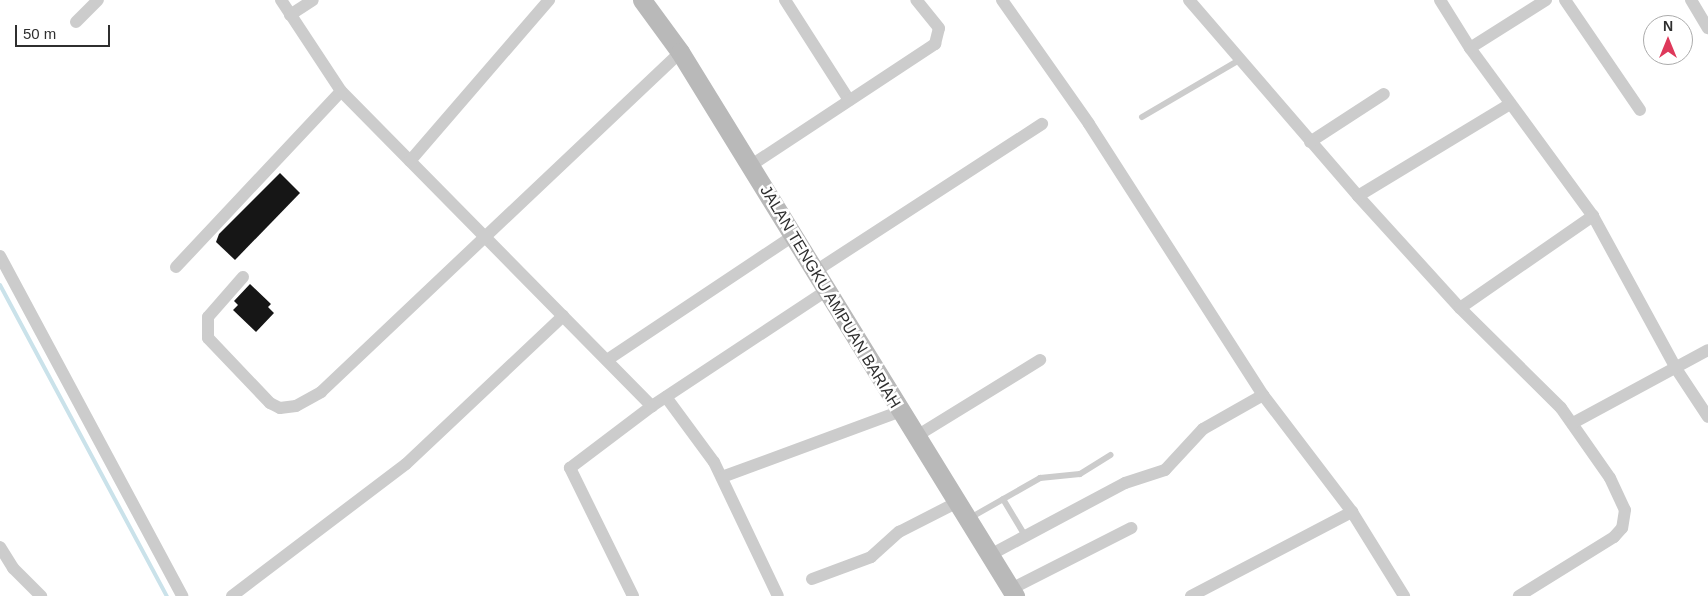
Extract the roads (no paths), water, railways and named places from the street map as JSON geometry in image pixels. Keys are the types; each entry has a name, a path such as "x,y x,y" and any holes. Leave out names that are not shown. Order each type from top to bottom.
{"main road":[{"name":"JALAN TENGKU AMPUAN BARIAH","path":"642,0 680,52 899,412 956,503 969,519 1013,592"}],"street":[{"path":"76,22 98,0"},
{"path":"281,0 341,91 652,406"},
{"path":"290,15 313,0"},
{"path":"410,161 549,0"},
{"path":"785,0 849,100"},
{"path":"750,166 935,44 939,28 916,0"},
{"path":"1002,0 1089,124 1263,396 1352,512 1404,596"},
{"path":"1189,0 1242,58 1310,142 1358,196 1460,308 1573,423 1621,500 1622,528 1614,537 1518,596"},
{"path":"1440,0 1470,48 1593,216 1677,370 1708,417"},
{"path":"1470,48 1546,0"},
{"path":"1565,0 1640,110"},
{"path":"1691,0 1706,22"},
{"path":"244,277 208,317 208,338 270,403 280,408 296,406 321,392 680,52"},
{"path":"176,267 341,91"},
{"path":"1310,142 1384,94"},
{"path":"1358,196 1510,104"},
{"path":"814,272 1042,124"},
{"path":"1460,308 1593,216"},
{"path":"607,360 793,236"},
{"path":"0,256 182,596"},
{"path":"628,594 570,468 652,406 826,291"},
{"path":"232,596 406,464 563,316"},
{"path":"1573,423 1677,370 1708,350"},
{"path":"915,437 1040,360"},
{"path":"990,555 1024,534 1052,526 1125,483 1165,470 1203,429 1263,396"},
{"path":"666,397 722,476 778,596"},
{"path":"722,476 899,412"},
{"path":"812,579 871,557 899,532 956,503"},
{"path":"1191,596 1352,512"},
{"path":"1013,592 1131,528"},
{"path":"0,547 41,596"}],"lane":[{"path":"1142,117 1242,58"},
{"path":"969,519 1040,478 1080,474 1110,455"},
{"path":"1003,499 1024,534"}],"waterway":[{"path":"0,285 167,596"}]}
